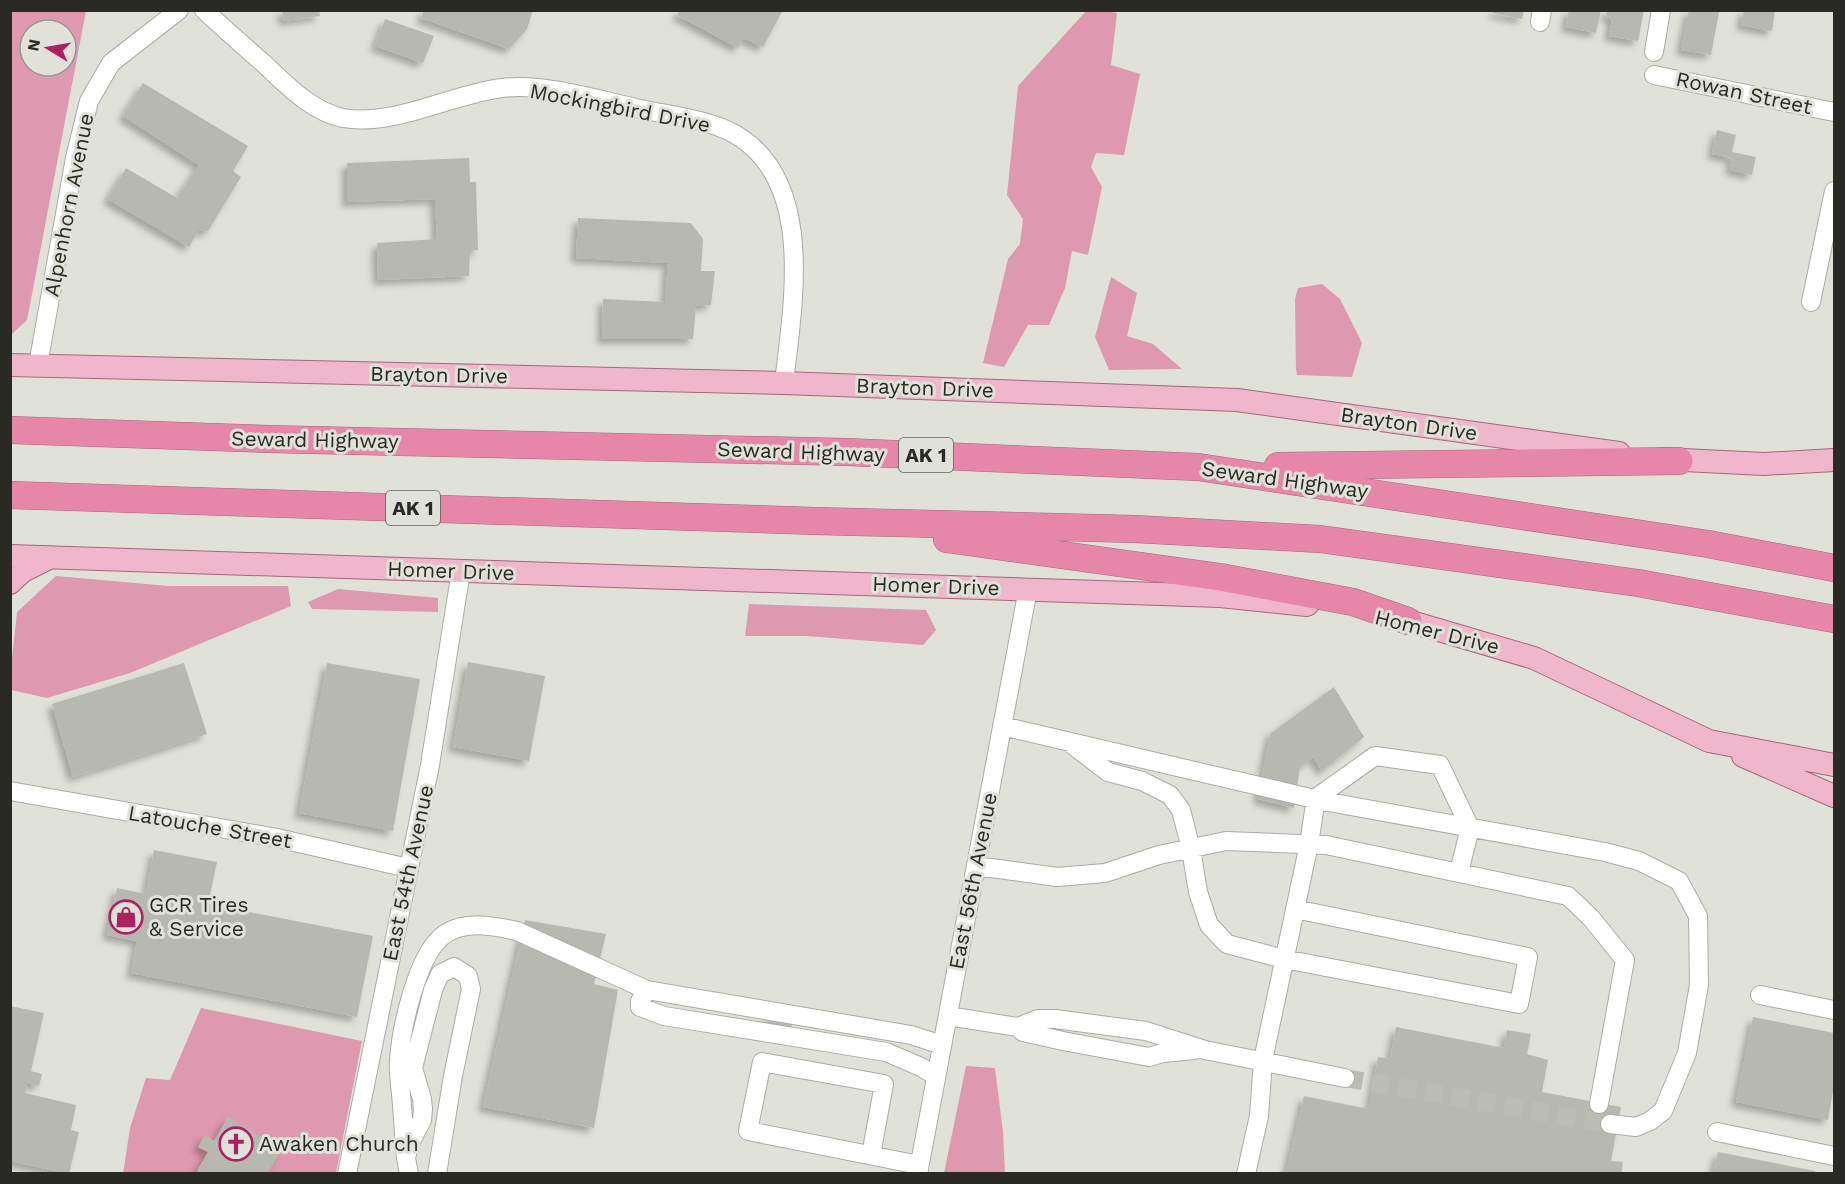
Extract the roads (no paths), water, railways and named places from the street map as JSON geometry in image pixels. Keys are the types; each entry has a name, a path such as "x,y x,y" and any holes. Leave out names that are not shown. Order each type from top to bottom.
{"highway":[{"name":"Seward Highway","path":"10,430 256,439 846,452 1198,467 1708,544 1834,568"},
{"path":"1198,467 1679,461"},
{"name":"AK 1","path":"10,495 1135,529 1320,539 1638,583 1834,619"},
{"path":"815,521 1220,577 1353,602 1408,621"}],"main road":[{"name":"Brayton Drive","path":"10,365 784,383 1237,400 1679,461 1764,464 1834,460"},
{"name":"Homer Drive","path":"10,556 1220,596 1287,603 1408,621 1534,658 1709,741 1834,765"},
{"path":"10,583 22,571 51,557"},
{"path":"1709,741 1834,796"}],"street":[{"name":"Alpenhorn Avenue","path":"38,365 75,158 89,101 111,63 179,10"},
{"name":"Mockingbird Drive","path":"204,10 295,92 320,109 342,117 365,120 391,116 504,87 552,90 700,122 729,131 752,147 769,165 783,190 790,214 793,249 792,310 784,383"},
{"path":"1654,52 1661,10"},
{"name":"Rowan Street","path":"1654,75 1834,112"},
{"path":"1811,302 1834,191"},
{"name":"East 54th Avenue","path":"346,1173 429,765 460,572"},
{"name":"East 56th Avenue","path":"919,1169 1028,589"},
{"path":"1002,726 1316,798 1605,852 1639,861 1680,881 1698,916 1699,985 1687,1053 1663,1111 1650,1121 1636,1127 1610,1124"},
{"path":"1070,743 1108,772 1142,781 1170,795 1181,810 1191,849 1198,892 1209,925 1227,944 1284,959 1519,1004 1528,957 1295,909"},
{"path":"1246,1173 1259,1116 1263,1060 1309,844 1316,798 1375,756 1440,765 1470,828 1460,872"},
{"name":"Latouche Street","path":"10,791 277,838 408,868"},
{"path":"976,866 1057,877 1105,873 1160,855 1226,841 1309,844 1326,845 1568,896 1591,918 1625,960 1599,1104"},
{"path":"408,1166 398,1063 417,976 427,952 445,934 469,925 517,931 646,990 911,1035 942,1045"},
{"path":"408,1166 409,1145 422,1120 422,1099 413,1068 425,1017 440,974 454,967 468,976 471,989 453,1076 437,1173"},
{"path":"646,990 640,1000 640,1007 664,1016 886,1052 936,1076"},
{"path":"1760,994 1834,1010"},
{"path":"948,1016 1018,1027 1038,1019 1054,1019 1146,1031 1205,1050 1345,1078"},
{"path":"1018,1027 1023,1032 1149,1057 1163,1053 1205,1050"},
{"path":"871,1155 884,1084 762,1062 748,1131 871,1155 919,1169"},
{"path":"1717,1132 1834,1156"}],"tunnel":[{"path":"1345,1078 1610,1124"}],"place":[{"name":"GCR Tires & Service","path":"126,917"},
{"name":"Awaken Church","path":"236,1144"}]}
